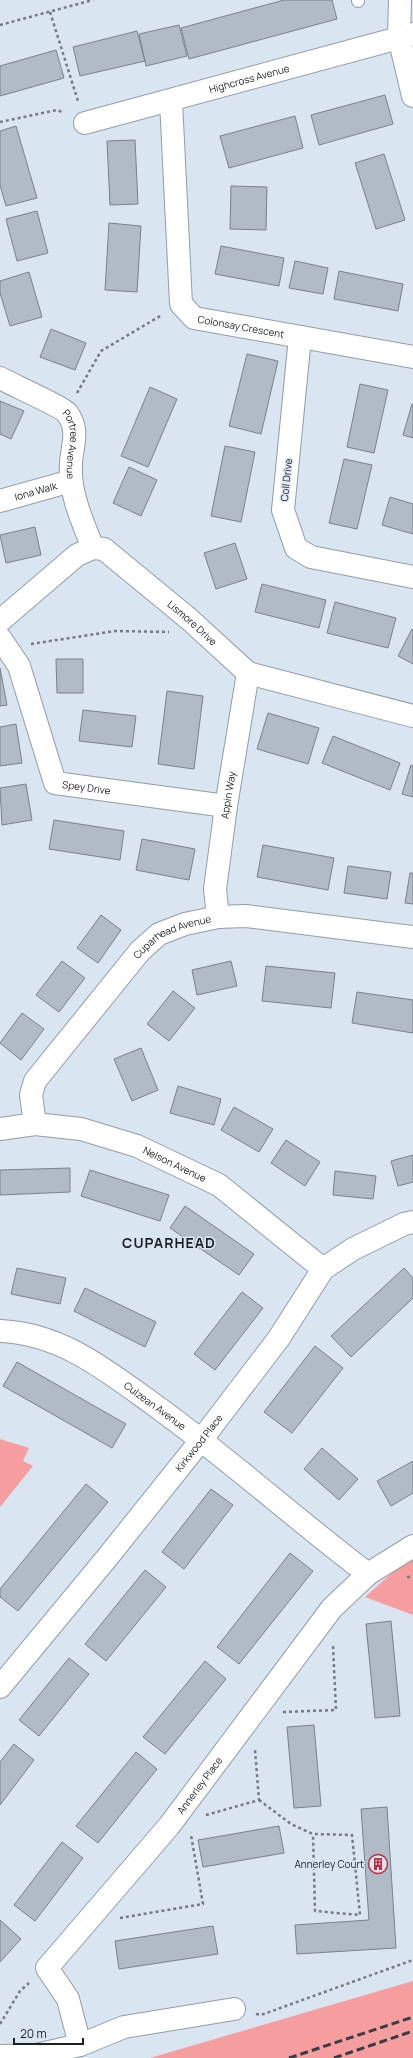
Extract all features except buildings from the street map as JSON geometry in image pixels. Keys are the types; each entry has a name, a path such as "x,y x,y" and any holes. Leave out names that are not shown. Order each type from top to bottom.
{"street":[{"path":"400,0 406,35 413,96"},
{"name":"Highcross Avenue","path":"84,123 171,101 406,35"},
{"path":"171,101 181,304"},
{"name":"Colonsay Crescent","path":"181,304 194,318 413,357"},
{"name":"Coll Drive","path":"300,337 283,510 296,548 311,557 413,577"},
{"name":"Portree Avenue","path":"0,378 67,412 74,426 75,440 71,462 71,481 82,522 92,548"},
{"name":"Iona Walk","path":"0,501 71,481"},
{"path":"0,621 77,554 92,548"},
{"name":"Lismore Drive","path":"92,548 104,549 204,633 248,673 413,716"},
{"name":"Spey Drive","path":"3,643 19,666 55,783 226,806"},
{"name":"Appin Way","path":"218,917 215,889 226,806 248,673"},
{"name":"Cuparhead Avenue","path":"35,1124 31,1095 35,1081 140,951 159,934 185,924 218,917 246,916 413,937"},
{"name":"Nelson Avenue","path":"0,1129 35,1124 81,1129 136,1146 219,1185 323,1269"},
{"name":"Kirkwood Place","path":"0,1687 106,1560 202,1439 279,1338 323,1269 352,1249 404,1224 413,1222"},
{"name":"Culzean Avenue","path":"0,1331 35,1336 67,1348 93,1361 202,1439 328,1544 368,1574"},
{"name":"Annerley Place","path":"47,1968 169,1826 332,1608 368,1574 413,1546"},
{"path":"47,1968 68,1999 80,2045"},
{"path":"0,2056 36,2055 80,2045 124,2027 234,2009"}],"path":[{"path":"0,25 93,0"},
{"path":"50,12 84,123"},
{"path":"0,122 57,110 84,123"},
{"path":"67,412 101,351 181,304"},
{"path":"3,643 115,631 204,633"},
{"path":"313,1834 315,1911 360,1915 352,1835 313,1834 291,1824 259,1800 253,1714 336,1710 332,1608"},
{"path":"202,1817 259,1800"},
{"path":"84,1924 203,1904 188,1821 169,1826"},
{"path":"234,2009 261,2015 413,1960"},
{"path":"0,2024 20,1991 47,1968"}],"shaded area":[{"path":"0,1439 29,1448 23,1461 33,1466 0,1507"},
{"path":"413,1559 413,1615 365,1597 404,1562"},
{"path":"413,1981 413,2058 150,2058"}],"railway":[{"path":"289,2058 413,2017"},
{"path":"334,2058 413,2031"}],"place":[{"name":"Annerley Court","path":"378,1864"}],"district":[{"name":"CUPARHEAD","path":"169,1242"}]}
